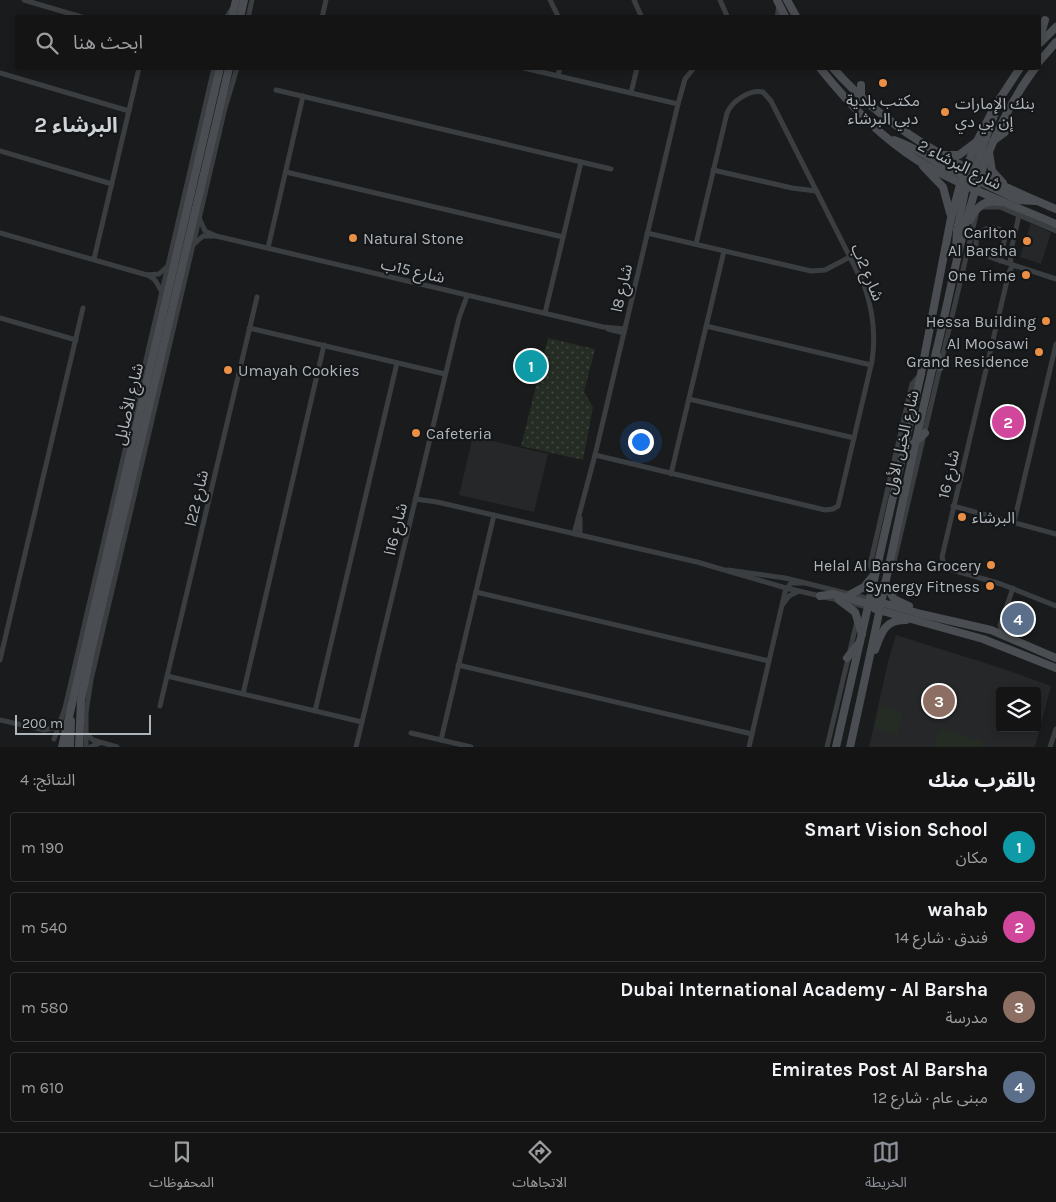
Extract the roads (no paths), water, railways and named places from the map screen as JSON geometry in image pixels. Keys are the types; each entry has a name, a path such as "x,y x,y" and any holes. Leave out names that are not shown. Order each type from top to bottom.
{"main road":[{"path":"241,15 244,0"},
{"path":"787,0 795,15"},
{"path":"233,15 235,2"},
{"path":"778,2 784,15"},
{"path":"1041,34 1045,20"},
{"path":"1041,42 1056,27"},
{"path":"1041,60 1056,42"},
{"name":"شارع الأصايل","path":"62,747 196,161 219,70"},
{"name":"شارع الأصايل","path":"79,747 80,708 88,680 182,264 214,144 229,70"},
{"name":"شارع البرشاء 2","path":"822,70 849,102 889,139 916,159 970,178 1013,190 1056,210"},
{"name":"شارع البرشاء 2","path":"835,70 862,97 893,123 970,178 1009,204 1056,224"},
{"name":"شارع الخيل الأول","path":"836,747 862,638 885,579 914,443 958,258 977,141 995,106 1019,70"},
{"name":"شارع الخيل الأول","path":"850,747 868,663 874,605 874,574 920,374 951,218 970,178 1018,94 1035,70"},
{"path":"861,85 862,97"},
{"path":"958,258 957,230 970,178 995,116 995,106"},
{"path":"1005,132 990,145 992,171 1013,190"},
{"path":"889,139 911,147 970,178 1018,200 1037,201"},
{"path":"935,153 956,156 977,141"},
{"path":"916,159 943,187 948,199 951,218"},
{"path":"962,237 972,214 980,206 992,201 1009,204 1018,214"},
{"path":"936,352 940,367"},
{"path":"130,430 133,441"},
{"path":"914,443 925,433"},
{"path":"108,516 116,510"},
{"path":"874,605 883,553 882,545"},
{"path":"851,594 864,587 874,574"},
{"path":"885,579 887,590 894,599 921,614"},
{"path":"820,596 834,594 874,605 991,630 1056,658"},
{"path":"839,600 853,610 858,618 862,638 848,658"},
{"path":"874,605 913,620 991,642 1055,668"},
{"path":"868,663 885,627 896,620 913,620"},
{"path":"70,747 73,699"}],"street":[{"path":"24,0 74,15"},
{"path":"249,15 252,0"},
{"path":"323,15 326,0"},
{"path":"550,0 558,15"},
{"path":"634,0 641,15"},
{"path":"720,0 727,15"},
{"path":"228,15 235,2"},
{"path":"777,15 778,2"},
{"path":"94,259 139,70"},
{"path":"44,730 54,739 67,699 108,516 196,161 214,70"},
{"path":"86,747 88,680 192,248 214,144 236,70"},
{"path":"532,70 678,104"},
{"path":"558,76 560,70"},
{"path":"631,93 637,70"},
{"name":"شارع 8ا","path":"577,534 678,104 685,79 692,70"},
{"path":"0,73 129,111"},
{"path":"276,90 611,169"},
{"name":"شارع 2ب","path":"672,474 825,510 833,510 838,506 871,365 874,334 871,309 864,285 765,93 754,92 738,99 730,106 713,170"},
{"path":"268,248 303,96"},
{"path":"0,151 112,184"},
{"path":"545,313 581,162"},
{"path":"696,244 713,170 792,188 816,191"},
{"path":"286,172 563,237"},
{"path":"886,570 893,566 976,216 983,208 991,206 1018,214 1056,231"},
{"path":"1012,264 1010,255 1018,214"},
{"path":"199,216 203,229 216,236"},
{"path":"1000,261 1006,233 991,227 983,228 980,232 977,246 978,253 1000,261 1056,278"},
{"path":"0,232 147,275 155,280 162,292"},
{"path":"647,233 811,271 825,270 850,257"},
{"path":"182,264 200,238 216,236"},
{"name":"شارع 15ب","path":"216,236 624,331"},
{"path":"595,456 672,474 724,251"},
{"path":"147,275 162,272 169,264"},
{"name":"شارع 16","path":"1012,264 1008,272 942,557 944,564 952,571 1013,588 1056,606"},
{"name":"شارع 16ا","path":"356,747 464,295"},
{"name":"شارع 22ا","path":"160,706 257,297"},
{"path":"0,660 3,636 83,308"},
{"path":"0,320 76,340"},
{"path":"706,326 871,365"},
{"path":"249,328 446,374"},
{"path":"1014,522 1056,344"},
{"path":"243,694 324,346"},
{"path":"315,711 396,363"},
{"path":"874,574 870,565 880,516 912,384 920,374"},
{"path":"689,398 854,438"},
{"path":"416,497 728,570 798,591 874,605"},
{"path":"953,506 1056,534"},
{"path":"440,740 494,515"},
{"path":"728,570 805,583 851,594 874,605"},
{"path":"749,747 786,588 791,583 805,583"},
{"path":"1003,635 1000,628 1001,622 1013,588"},
{"path":"783,604 789,596 798,591"},
{"path":"476,592 770,661"},
{"path":"827,747 858,618"},
{"path":"991,630 1001,622"},
{"path":"458,665 752,734"},
{"path":"167,676 362,722"},
{"path":"0,720 44,730 59,726"},
{"path":"1050,747 1056,729"},
{"path":"85,733 103,744 117,747"},
{"path":"411,733 471,747"},
{"path":"90,747 103,744"}],"place":[{"name":"مكتب بلدية دبي البرشاء","path":"883,83"},
{"name":"بنك الإمارات إن بي دي","path":"945,112"},
{"name":"Natural Stone","path":"353,238"},
{"name":"Carlton Al Barsha","path":"1027,241"},
{"name":"One Time","path":"1026,275"},
{"name":"Hessa Building","path":"1046,321"},
{"name":"Al Moosawi Grand Residence","path":"1039,352"},
{"name":"Smart Vision School","path":"531,366"},
{"name":"Umayah Cookies","path":"228,370"},
{"name":"wahab","path":"1008,422"},
{"name":"Cafeteria","path":"416,433"},
{"name":"البرشاء","path":"962,517"},
{"name":"Helal Al Barsha Grocery","path":"991,565"},
{"name":"Synergy Fitness","path":"990,586"},
{"name":"Emirates Post Al Barsha","path":"1018,619"},
{"name":"Dubai International Academy - Al Barsha","path":"939,701"}],"district":[{"name":"البرشاء 2","path":"76,125"}]}
